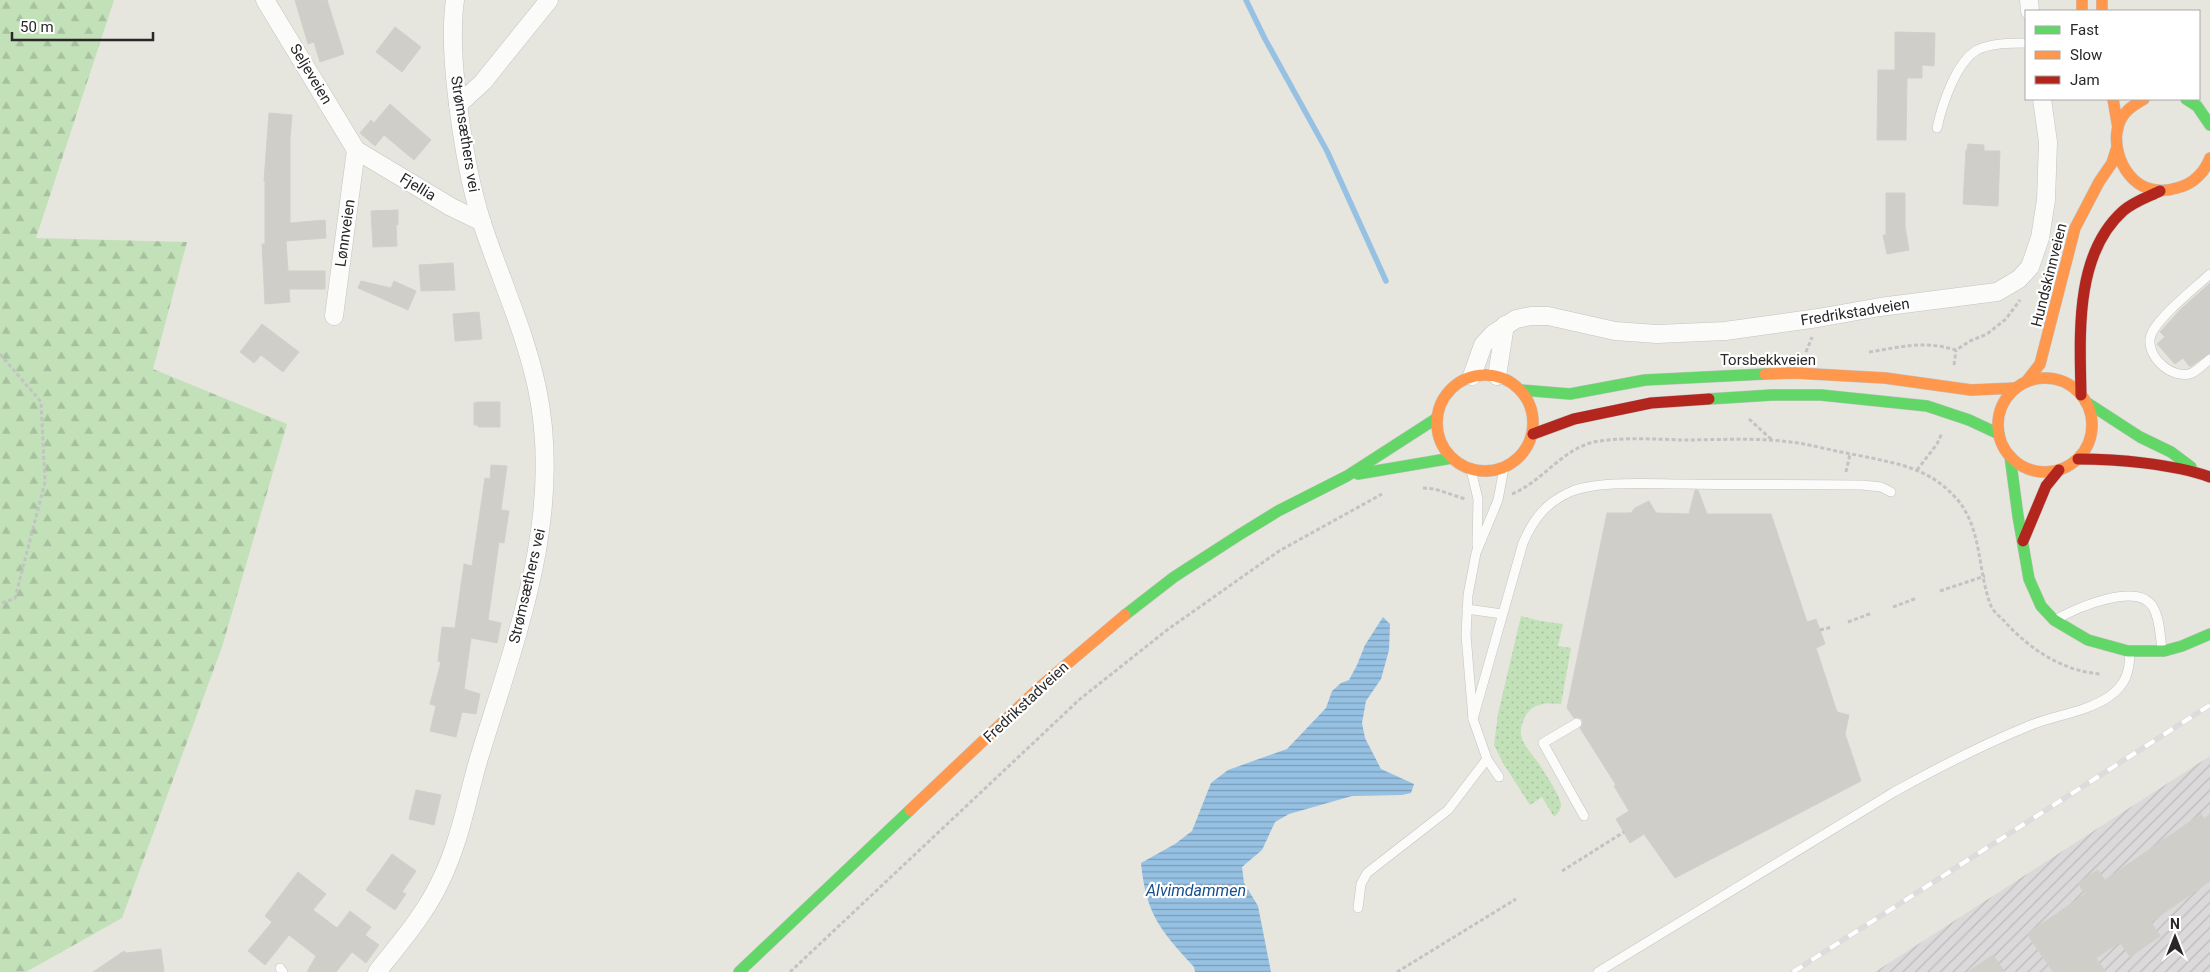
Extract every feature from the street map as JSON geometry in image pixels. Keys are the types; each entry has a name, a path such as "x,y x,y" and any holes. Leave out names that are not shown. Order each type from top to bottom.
{"main road":[{"path":"2113,100 2118,128 2116,150 2122,166 2132,178 2146,188 2160,191 2177,190 2196,180 2207,168 2210,158"},
{"path":"2118,128 2132,106 2142,100"},
{"path":"2188,100 2197,106 2210,125"},
{"name":"Hundskinnveien","path":"2021,385 2040,364 2075,228 2098,182 2112,163 2116,150"},
{"path":"2023,541 2046,486 2059,470 2078,459 2086,448 2091,436 2092,423 2084,398 2079,342 2082,312 2093,259 2102,236 2123,211 2160,191"},
{"name":"Torsbekkveien","path":"1521,390 1570,394 1645,380 1785,373 1884,378 1970,390 2021,385"},
{"path":"1485,374 1498,376 1510,381 1521,390 1530,403 1534,418 1533,434 1527,448 1517,460 1504,468 1488,472 1471,470 1452,458 1442,446 1437,433 1437,418 1440,404 1448,392 1459,382 1472,376 1485,374"},
{"path":"2059,470 2046,472 2032,470 2020,464 2010,456 1999,434 1998,421 2001,408 2008,397 2021,385 2041,378 2056,379 2070,385 2084,398 2140,437 2171,452 2198,472 2210,477"},
{"path":"1533,434 1574,420 1651,402 1772,395 1831,396 1927,406 1969,420 1999,434"},
{"name":"Fredrikstadveien","path":"739,972 1040,687 1110,627 1174,577 1239,535 1278,511 1347,476 1437,418"},
{"path":"2010,456 2016,483 2017,514 2023,541 2025,570 2034,594 2055,620 2073,633 2097,644 2130,651 2162,651 2192,642 2210,634"},
{"name":"Fredrikstadveien","path":"1347,476 1452,458"},
{"path":"2078,459 2100,458 2198,472"}],"street":[{"name":"Seljeveien","path":"265,0 356,150"},
{"name":"Strømsæthers vei","path":"377,972 427,906 453,855 478,763 525,607 537,557 544,511 546,471 537,388 523,337 482,222 463,141 453,58 455,0"},
{"path":"458,105 483,82 549,0"},
{"name":"Fredrikstadveien","path":"1472,376 1483,345 1505,325 1516,319 1531,316 1548,316 1624,332 1657,334 1725,331 1818,318 1880,306 1997,292 2019,279 2030,267 2040,238 2046,200 2048,142 2042,100"},
{"name":"Fjellia","path":"356,150 451,207 482,222"},
{"name":"Lønnveien","path":"334,316 356,150"},
{"path":"1498,376 1505,325"}],"lane":[{"path":"1937,128 1942,108 1966,59 1978,50 2006,43 2025,43"},
{"path":"2210,274 2157,323 2150,336 2153,353 2168,370 2182,374 2192,373 2210,359"},
{"path":"1476,553 1498,500 1504,468"},
{"path":"1471,470 1478,499 1476,553 1467,609 1467,662 1473,719 1487,759 1499,777"},
{"path":"1473,719 1523,543 1532,522 1550,503 1571,491 1596,486 1646,484 1862,485 1881,487 1891,492"},
{"path":"2055,620 2074,609 2119,596 2140,597 2153,606 2158,622 2162,651"},
{"path":"1467,609 1502,614"},
{"path":"1598,972 1927,774 2016,732 2088,707 2110,696 2128,675 2130,651"},
{"path":"1577,723 1543,744 1584,816"},
{"path":"1358,908 1361,884 1367,873 1448,810 1487,759"}],"path":[{"path":"1867,353 1922,344 1939,345 1956,350 1970,341 1987,334 2006,318 2020,300 2025,288 2019,279"},
{"path":"1953,373 1956,350"},
{"path":"0,354 41,402 45,482 15,598 0,604"},
{"path":"1917,470 1937,444 1943,430"},
{"path":"1498,500 1523,489 1571,451 1595,442 1641,439 1772,440 1798,443 1917,470 1935,478 1956,497 1966,511 1976,539 1992,608 2015,633 2042,655 2070,669 2100,674"},
{"path":"1418,488 1435,489 1462,499 1478,499"},
{"path":"790,972 1080,700 1145,648 1279,551 1382,494 1391,492"},
{"path":"1940,591 1984,576"},
{"path":"1893,607 1917,598"},
{"path":"1848,622 1872,613"},
{"path":"1820,630 1832,627"},
{"path":"1562,871 1624,832"},
{"path":"1397,972 1516,899"}],"shaded area":[{"path":"2210,756 2210,972 1875,972"}],"green space":[{"path":"0,0 114,0 36,238 187,242 153,369 287,424 222,647 122,918 26,972 0,972"},
{"path":"1521,616 1563,624 1558,646 1571,648 1561,704 1546,704 1533,708 1526,715 1521,729 1522,740 1546,775 1560,800 1560,808 1554,817 1542,797 1530,805 1503,763 1494,745 1498,714"}],"water":[{"name":"Alvimdammen","path":"1383,617 1390,624 1389,650 1381,679 1366,701 1362,723 1365,738 1381,769 1414,784 1411,793 1402,795 1352,796 1289,814 1275,822 1262,850 1242,867 1244,883 1258,906 1271,972 1195,972 1194,967 1172,942 1151,909 1143,881 1141,863 1175,844 1192,831 1211,783 1228,770 1287,749 1326,708 1332,691 1341,683 1349,680 1365,645"}],"building":[{"path":"295,0 327,0 344,54 320,62 314,42 308,44"},
{"path":"395,27 421,47 402,72 376,52"},
{"path":"1895,32 1935,33 1934,66 1922,65 1922,78 1907,78 1906,140 1877,140 1878,70 1895,70"},
{"path":"390,104 431,140 414,160 384,135 375,146 360,133 371,120 374,123"},
{"path":"269,113 292,115 290,139 290,223 325,220 326,238 286,241 288,271 325,271 325,289 289,289 290,302 265,304 262,244 265,244 264,181"},
{"path":"1968,144 1984,145 1984,151 2000,151 1998,206 1963,204"},
{"path":"1886,193 1905,193 1905,226 1909,250 1887,254 1883,235 1886,235"},
{"path":"398,210 398,225 396,225 397,246 373,247 371,211"},
{"path":"453,263 455,290 421,291 419,265"},
{"path":"361,281 391,288 394,281 416,291 408,310 358,288"},
{"path":"2210,283 2210,353 2190,367 2183,358 2175,364 2157,344 2165,337 2160,332 2181,309"},
{"path":"479,312 482,339 455,341 453,314"},
{"path":"262,324 299,352 283,372 261,355 254,363 240,352"},
{"path":"500,402 500,427 478,427 478,425 474,425 474,403"},
{"path":"491,465 507,466 501,510 509,511 504,543 499,542 488,620 501,623 497,643 471,638 464,689 480,694 476,714 462,712 456,737 430,731 436,706 430,704 441,662 438,661 442,627 455,628 464,564 472,566 485,478 490,479"},
{"path":"1695,490 1698,490 1707,514 1771,514 1807,622 1816,619 1825,644 1816,648 1837,712 1849,715 1845,734 1861,781 1675,878 1644,834 1630,843 1616,819 1629,811 1614,786 1616,785 1580,728 1583,723 1582,719 1574,718 1567,708 1607,513 1631,513 1635,508 1649,501 1656,513 1689,514"},
{"path":"416,790 441,795 434,825 409,819"},
{"path":"2201,814 2204,819 2210,814 2210,881 2151,922 2160,936 2130,957 2120,942 2096,958 2106,972 2053,972 2027,934 2085,894 2078,883 2098,870 2105,880"},
{"path":"392,854 416,871 402,892 406,894 395,910 366,890"},
{"path":"298,872 326,894 313,910 337,928 350,911 371,927 365,935 379,945 366,963 352,952 336,972 307,972 316,956 289,935 265,965 248,951 272,922 265,916"},
{"path":"161,949 164,972 93,972 124,951 126,953"},
{"path":"1993,955 2005,972 1968,972"}],"waterway":[{"path":"1246,0 1265,39 1327,151 1386,281"}],"railway":[{"path":"1793,972 2210,705"}],"traffic: fast":[{"path":"2188,100 2197,106 2210,125"},
{"path":"1521,390 1570,394 1645,380 1765,374"},
{"path":"1709,399 1772,395 1821,395 1927,406 1969,420 1999,434"},
{"path":"2086,402 2140,437 2171,452 2191,467"},
{"path":"1125,615 1174,577 1239,535 1278,511 1347,476 1437,418"},
{"path":"2010,456 2029,579 2041,606 2054,620 2088,640 2128,651 2164,651 2182,646 2210,634"},
{"path":"1358,474 1452,458"},
{"path":"739,972 910,810"}],"traffic: slow":[{"path":"2082,0 2082,10"},
{"path":"2102,0 2102,10"},
{"path":"2113,100 2118,128"},
{"path":"2143,100 2128,110 2121,119 2117,130 2118,153 2129,175 2137,183 2159,191 2183,186 2197,177 2205,168 2210,158"},
{"path":"2026,382 2040,364 2075,228 2099,182 2112,163 2116,150"},
{"path":"1765,374 1795,373 1885,378 1971,390 2016,388"},
{"path":"1476,375 1494,375 1512,383 1525,396 1533,414 1533,423 1530,442 1512,463 1494,471 1476,471 1458,463 1445,450 1437,432 1437,414 1445,396 1458,383 1476,375"},
{"path":"2045,378 2063,382 2078,392 2088,407 2092,425 2088,443 2078,458 2063,468 2045,472 2027,468 2012,458 2002,443 1998,425 2002,407 2012,392 2027,382 2045,378"},
{"path":"910,810 1040,687 1125,615"}],"traffic: jam":[{"path":"2081,395 2080,348 2083,297 2088,273 2096,250 2107,229 2123,211 2136,202 2160,191"},
{"path":"1533,434 1574,419 1651,403 1709,399"},
{"path":"2078,459 2145,463 2196,472 2210,477"},
{"path":"2023,541 2046,486 2059,470"}]}
